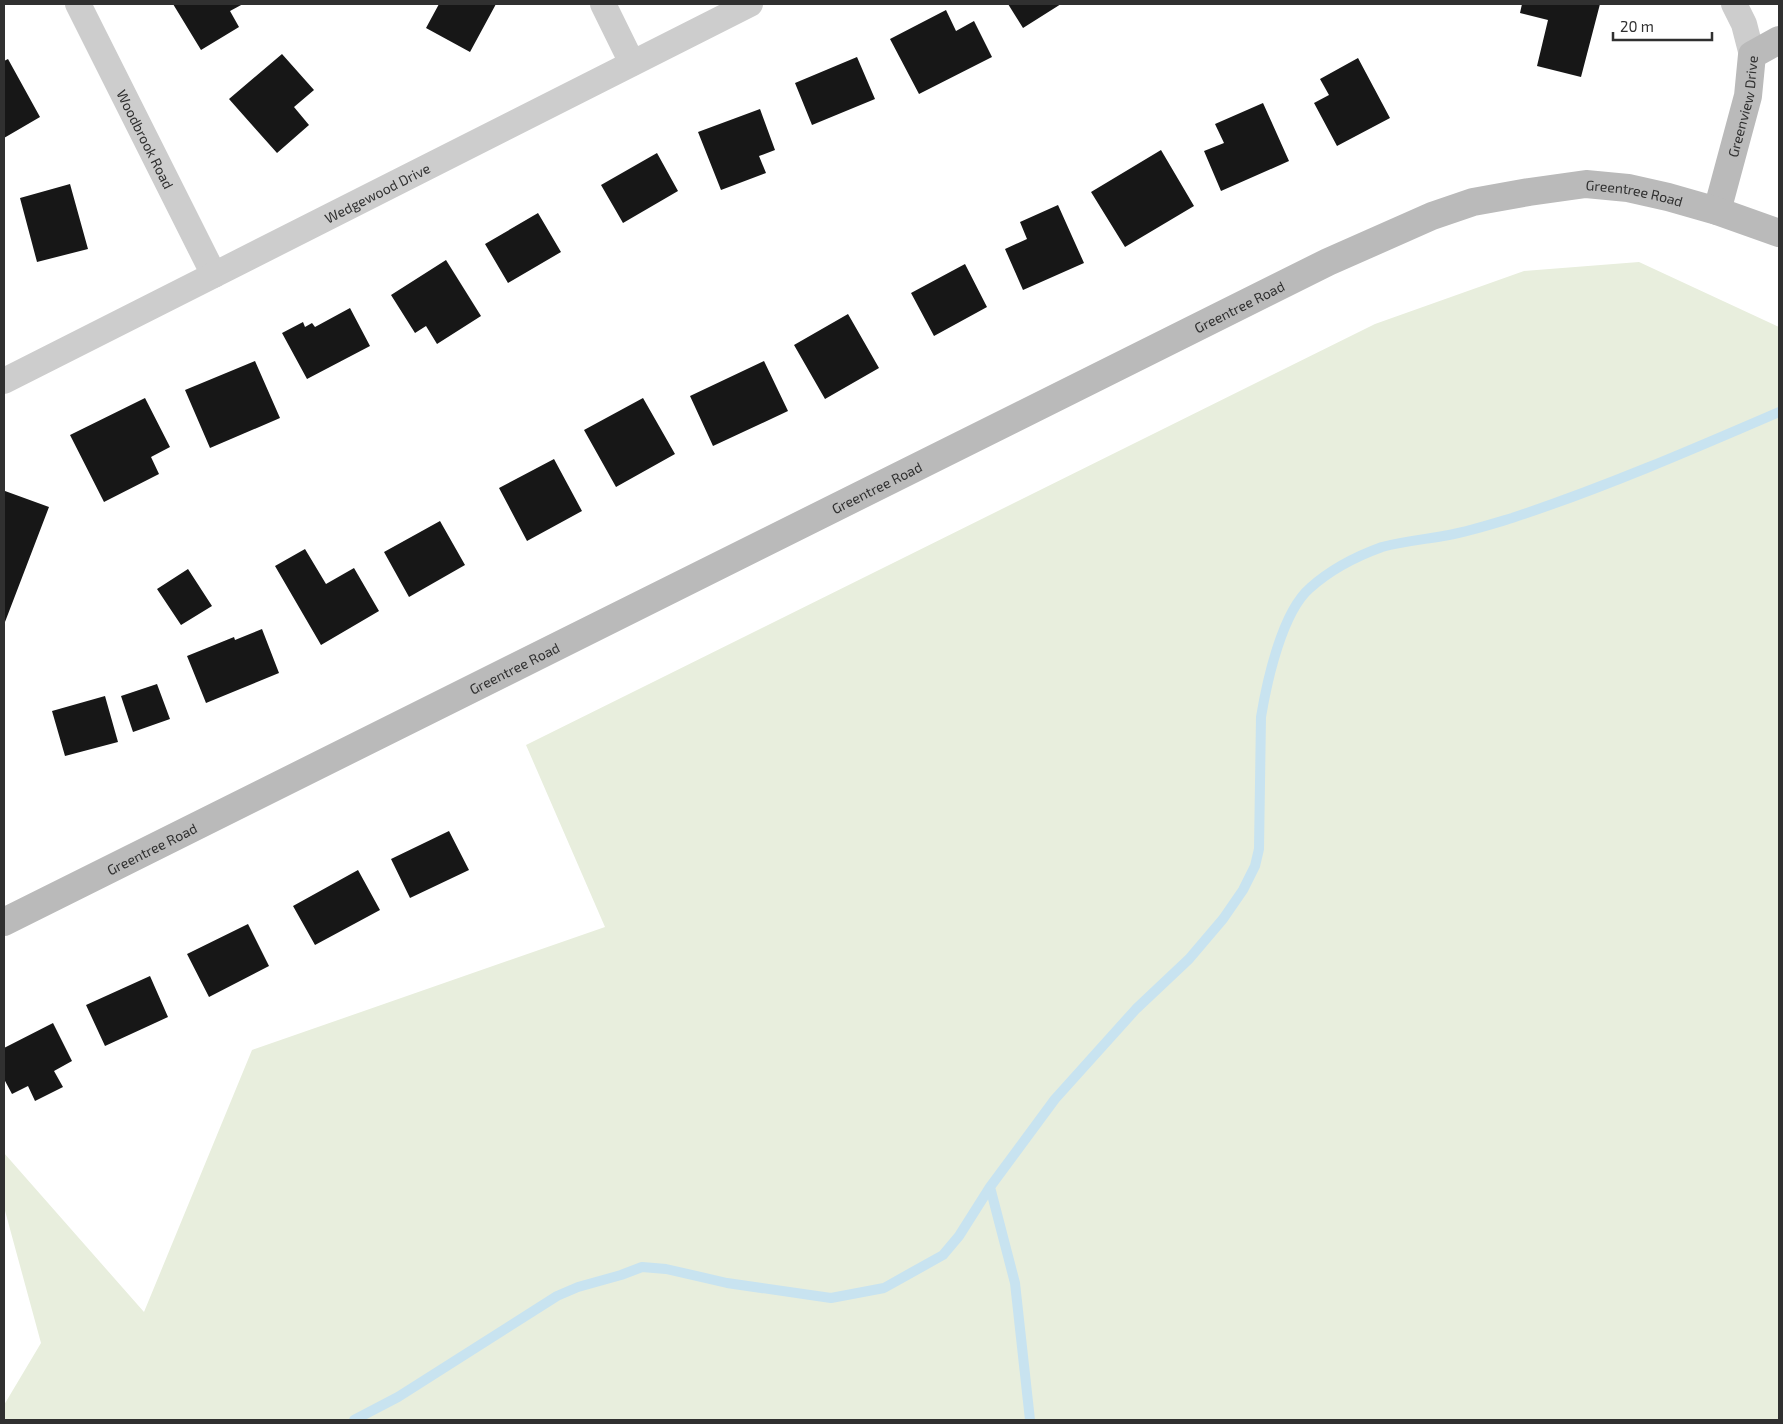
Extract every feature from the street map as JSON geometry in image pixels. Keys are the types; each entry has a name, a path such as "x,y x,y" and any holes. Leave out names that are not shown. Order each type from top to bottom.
{"street":[{"name":"Woodbrook Road","path":"78,4 214,275"},
{"path":"603,4 632,63"},
{"name":"Wedgewood Drive","path":"4,381 750,4"},
{"name":"Greenview Drive","path":"1717,211 1748,96 1752,55 1744,24 1734,4"},
{"path":"1752,55 1779,40"},
{"name":"Greentree Road","path":"6,915 1319,267 1432,216 1473,202 1586,184 1628,188 1717,211 1779,233"}],"green space":[{"path":"1639,262 1779,327 1779,1420 4,1420 4,1405 41,1343 4,1207 4,1153 144,1312 252,1050 605,927 526,745 1375,324 1524,271"}],"building":[{"path":"173,4 243,4 230,11 239,27 201,50"},
{"path":"439,4 496,4 470,52 426,28"},
{"path":"1008,4 1061,4 1023,28"},
{"path":"1522,4 1600,4 1581,77 1537,66 1548,20 1520,13"},
{"path":"946,10 956,31 974,21 992,57 919,94 890,39"},
{"path":"282,54 314,90 294,107 309,125 277,153 229,99"},
{"path":"857,57 875,99 812,125 795,83"},
{"path":"1358,58 1390,118 1337,146 1314,103 1329,95 1320,79"},
{"path":"8,59 40,117 4,138 4,61"},
{"path":"1263,103 1289,161 1221,191 1204,151 1224,143 1215,124"},
{"path":"760,109 775,150 759,156 766,173 721,190 698,132"},
{"path":"1161,150 1194,206 1125,247 1091,192"},
{"path":"657,153 678,191 623,223 601,185"},
{"path":"70,184 88,249 37,262 20,198"},
{"path":"1058,205 1084,263 1023,290 1005,249 1027,239 1020,222"},
{"path":"538,213 561,252 508,283 485,244"},
{"path":"446,260 481,316 437,344 426,326 415,333 391,295"},
{"path":"965,264 987,307 934,336 911,293"},
{"path":"350,308 370,346 307,379 282,333 303,322 305,327 312,323 315,327"},
{"path":"848,314 879,368 825,399 794,345"},
{"path":"255,361 280,418 210,448 185,390"},
{"path":"764,361 788,411 713,446 690,396"},
{"path":"145,398 170,447 151,457 159,474 104,502 70,435"},
{"path":"643,398 675,454 616,487 584,430"},
{"path":"554,459 582,511 527,541 499,488"},
{"path":"5,491 49,507 4,622 4,495"},
{"path":"440,521 465,565 409,597 384,552"},
{"path":"305,549 326,584 354,568 379,611 321,645 275,566"},
{"path":"188,569 212,606 181,625 157,589"},
{"path":"262,629 279,673 206,703 187,656 234,637 235,640"},
{"path":"157,684 170,719 133,732 121,696"},
{"path":"105,696 118,742 65,756 52,711"},
{"path":"449,831 469,870 410,898 391,859"},
{"path":"358,870 380,910 315,945 293,906"},
{"path":"248,924 269,966 209,997 187,954"},
{"path":"150,976 168,1017 105,1046 86,1005"},
{"path":"53,1023 72,1061 54,1071 63,1087 35,1101 28,1086 12,1094 4,1079 4,1048"}],"waterway":[{"path":"354,1420 398,1397 557,1296 578,1287 642,1267 666,1269 727,1283 831,1298 884,1288 943,1255 959,1236 990,1187 1055,1099 1136,1009 1189,959 1223,919 1243,890 1255,866 1259,849 1261,717 1267,685 1277,648 1291,613 1310,588 1344,564 1382,547 1457,533 1512,518 1613,481 1779,412"},
{"path":"990,1187 1015,1283 1030,1420"}]}
